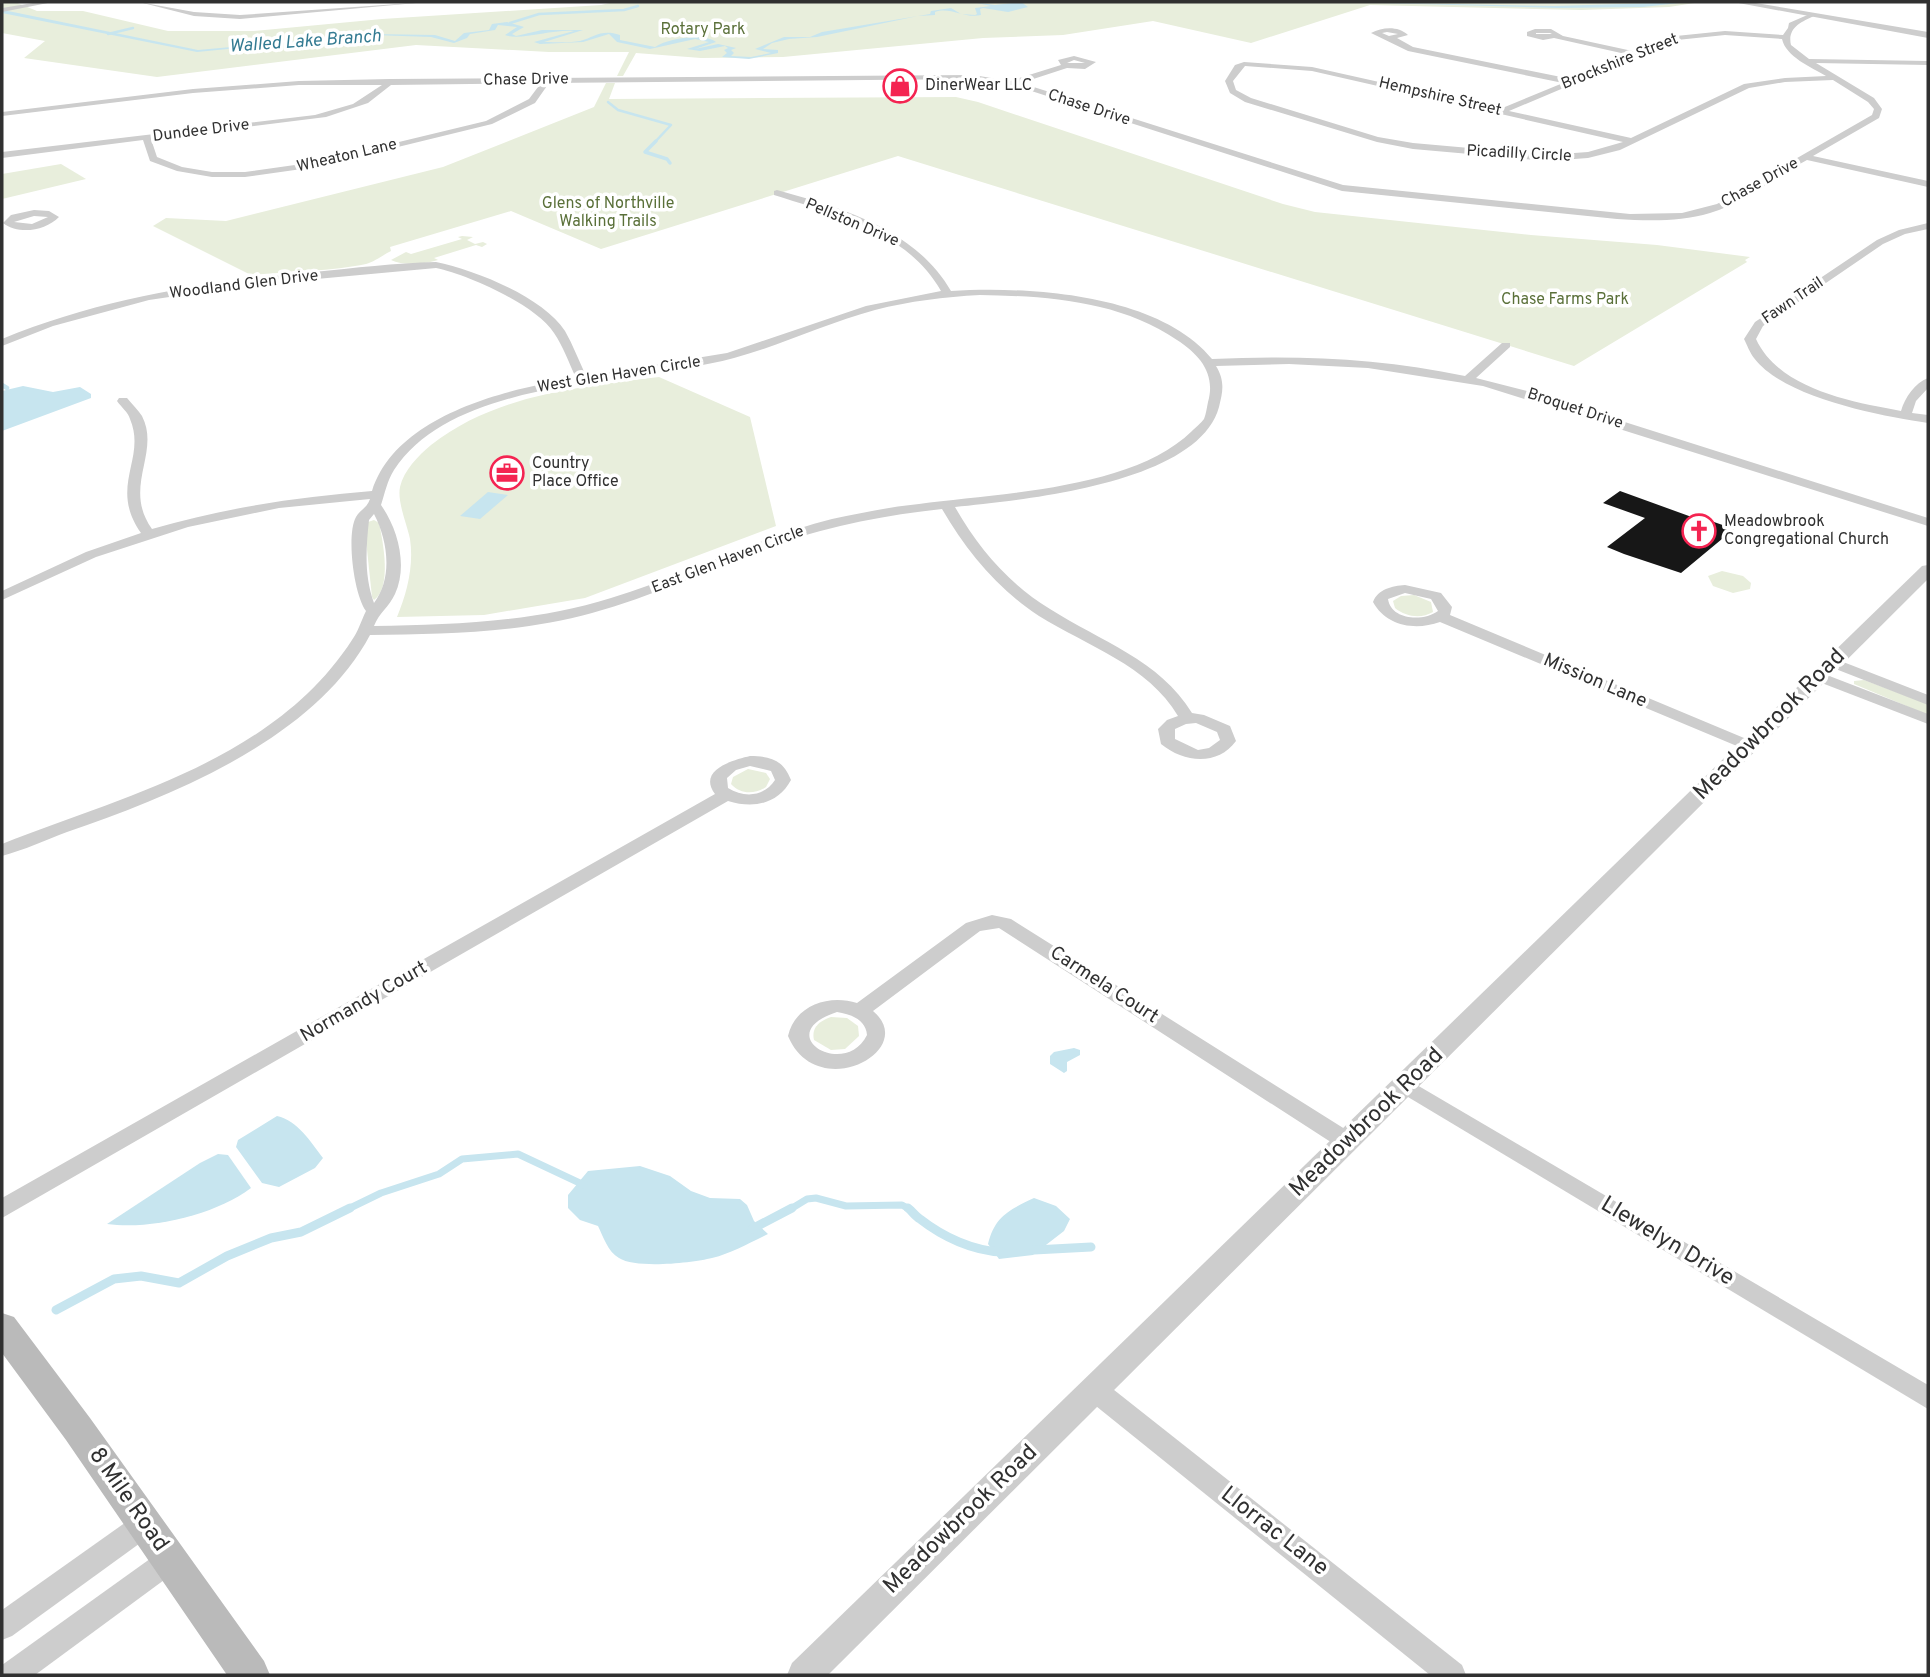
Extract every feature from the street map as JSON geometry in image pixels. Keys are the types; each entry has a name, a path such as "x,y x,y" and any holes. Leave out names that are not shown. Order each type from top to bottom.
{"main road":[{"name":"8 Mile Road","path":"2,1327 145,1524 250,1675"}],"street":[{"path":"5,9 50,2"},
{"path":"142,2 194,14 224,16 424,2"},
{"path":"328,2 333,10"},
{"path":"1737,2 1928,35"},
{"path":"1793,28 1791,24 1812,15"},
{"path":"1785,37 1793,28 1825,17"},
{"name":"Brockshire Street","path":"1502,111 1670,40 1694,35 1737,33 1785,37"},
{"path":"1557,37 1638,54"},
{"name":"Chase Drive","path":"2,114 245,86 390,81 962,77 1012,83 1333,186 1380,194 1595,214 1661,217 1707,211 1865,124 1878,113 1877,106 1871,100 1790,49 1785,37"},
{"path":"1391,38 1411,48 1572,82"},
{"path":"1808,61 1903,60 1928,63"},
{"name":"Picadilly Circle","path":"1246,64 1238,67 1229,81 1230,88 1239,96 1394,143 1464,152 1559,158 1605,152 1746,86 1786,80 1835,78"},
{"name":"Hempshire Street","path":"1246,64 1312,69 1632,141"},
{"path":"1012,83 1066,66"},
{"name":"Wheaton Lane","path":"146,138 153,159 174,168 230,174 282,170 486,122 528,104 539,95 547,80"},
{"name":"Dundee Drive","path":"2,155 326,115 365,103 379,94 390,81"},
{"path":"1806,157 1928,184"},
{"name":"Pellston Drive","path":"777,193 860,223 900,242 935,272 948,294"},
{"name":"Fawn Trail","path":"1928,226 1902,232 1880,242 1759,324 1750,339 1756,353 1773,370 1791,381 1841,400 1928,419"},
{"name":"Woodland Glen Drive","path":"2,343 52,323 113,305 174,293 428,265 456,269 531,304 551,320 582,379"},
{"path":"948,294 1035,295 1111,307 1172,331 1192,345 1209,363"},
{"name":"West Glen Haven Circle","path":"373,611 364,598 360,543 362,519 377,501 384,475 397,459 444,422 502,397 582,379 722,358 774,344 877,306 948,294"},
{"path":"1469,378 1506,345"},
{"name":"Broquet Drive","path":"1209,363 1324,360 1401,366 1469,378 1928,522"},
{"name":"East Glen Haven Circle","path":"366,631 485,628 556,617 630,597 796,533 859,517 1086,485 1123,475 1161,458 1188,441 1209,418 1218,389 1209,363"},
{"path":"1905,416 1910,400 1928,381"},
{"path":"123,401 133,409 141,425 131,496 136,519 148,533"},
{"name":"Fawn Trail","path":"1905,416 1928,425"},
{"path":"2,596 99,550 148,533 259,507 310,499 377,501 385,518 394,561 387,594 373,611 366,631 351,654 304,704 237,750 153,794 2,850"},
{"path":"946,504 970,546 1026,600 1162,684 1187,718"},
{"name":"Meadowbrook Road","path":"804,1675 1928,570"},
{"name":"Mission Lane","path":"1441,617 1750,746"},
{"path":"1826,670 1928,700"},
{"path":"1826,670 1928,719"},
{"name":"Normandy Court","path":"2,1209 726,795"},
{"name":"Carmela Court","path":"861,1010 973,927 992,921 1004,923 1348,1142"},
{"name":"Llewelyn Drive","path":"1405,1086 1928,1398"},
{"name":"Llorrac Lane","path":"1095,1390 1452,1675"},
{"path":"2,1626 145,1524"},
{"path":"12,1675 170,1560"}],"green space":[{"name":"Rotary Park","path":"2,2 15,2 37,11 83,11 168,31 254,31 614,2 1701,2 1669,7 1581,10 1370,5 1251,43 1153,21 1063,35 983,38 783,57 701,58 636,53 623,76 617,76 629,52 549,52 416,45 157,77 24,58 45,41 2,33"},
{"name":"Chase Farms Park","path":"606,83 615,83 609,99 956,97 1283,204 1315,212 1531,235 1657,245 1750,257 1745,260 1747,262 1574,366 898,156 601,249 511,211 390,247 391,251 366,264 251,275 153,226 166,218 226,221 443,167 594,107"},
{"path":"61,164 86,179 2,199 2,174"},
{"path":"458,237 473,237 467,240 475,244 487,244 434,258 438,260 427,263 408,264 391,260 406,252 411,254 462,239"},
{"path":"659,377 750,417 776,526 585,598 484,615 397,617 407,589 411,559 400,487 408,469 426,449 456,428 511,404 569,389"},
{"path":"374,520 379,523 385,575 380,594 374,600 366,540 368,522"},
{"path":"1722,571 1743,576 1751,583 1750,589 1733,593 1713,586 1708,576"},
{"path":"1414,595 1431,602 1433,612 1414,616 1395,608 1393,601 1401,596"},
{"path":"1864,680 1928,704 1928,715 1854,684 1854,681"},
{"path":"748,769 766,773 770,779 766,787 748,792 731,784 733,777"},
{"path":"831,1017 847,1018 858,1026 859,1036 845,1049 831,1050 814,1040 817,1025"}],"water":[{"path":"973,2 995,5 1021,2 1028,7 1008,12 983,8 980,9 981,15 975,16 963,14 975,15 975,8 991,6"},
{"path":"1347,2 1555,6 1688,2 1643,7 1557,8"},
{"path":"951,8 960,13 946,10 935,12 935,15 918,16"},
{"path":"2,10 198,50 373,34 435,35 455,41 464,33 489,30 492,24 507,22 524,27 512,34 516,36 511,36 505,35 517,27 498,25 495,30 470,34 454,43 431,37 373,35 197,52 2,13"},
{"path":"918,16 817,37 772,43 763,49 778,50 778,53 749,59 722,57 727,53 724,50 728,48 725,46 700,51 687,49 709,42 695,39 650,49 617,42 609,34 583,42 540,44 534,42 574,31 516,36 542,30 583,30 544,42 576,42 608,33 620,35 620,40 655,47 677,39 695,37 716,42 695,49 718,44 736,48 731,50 734,53 731,56 751,57 771,53 755,49 784,37 810,37 822,32"},
{"path":"23,386 53,392 80,387 91,394 91,398 2,431 2,391"},
{"path":"488,492 508,495 480,519 460,516"},
{"path":"1074,1048 1080,1050 1080,1055 1067,1062 1067,1071 1064,1073 1050,1064 1050,1056 1054,1052"},
{"path":"277,1116 297,1127 323,1158 315,1168 279,1187 262,1183 236,1147 238,1140"},
{"path":"218,1154 228,1155 251,1188 220,1206 182,1218 143,1225 107,1224 200,1163"},
{"path":"640,1166 670,1176 691,1191 710,1198 740,1199 747,1205 754,1221 768,1234 727,1253 703,1260 651,1264 619,1258 609,1248 598,1226 580,1220 568,1208 568,1195 588,1171"},
{"path":"1034,1198 1056,1206 1070,1219 1064,1231 1033,1255 999,1259 988,1244 999,1220 1010,1210"}],"building":[{"name":"Meadowbrook Congregational Church","path":"1620,491 1711,524 1714,522 1734,529 1681,573 1624,554 1607,547 1645,518 1603,503"}],"waterway":[{"path":"510,23 539,14 624,10 638,6"},
{"name":"Walled Lake Branch","path":"108,34 133,28"},
{"path":"608,102 618,110 671,125 654,143"},
{"path":"654,143 645,152 667,159 670,163"},
{"path":"2,385 7,388"},
{"path":"346,1210 381,1193 439,1174 462,1159 518,1154 584,1185"},
{"path":"789,1210 807,1199 816,1198 846,1206 902,1205 909,1209"},
{"path":"56,1310 114,1279 141,1276 179,1283 227,1256 271,1238 301,1232 350,1208"},
{"path":"752,1229 792,1208"},
{"path":"909,1209 929,1226 948,1237 969,1246 1002,1252"},
{"path":"1034,1250 1091,1247"}],"place":[{"name":"DinerWear LLC","path":"900,86"},
{"name":"Country Place Office","path":"507,473"},
{"name":"Meadowbrook Congregational Church","path":"1699,531"}],"park label":[{"name":"Glens of Northville Walking Trails","path":"608,213"}]}
